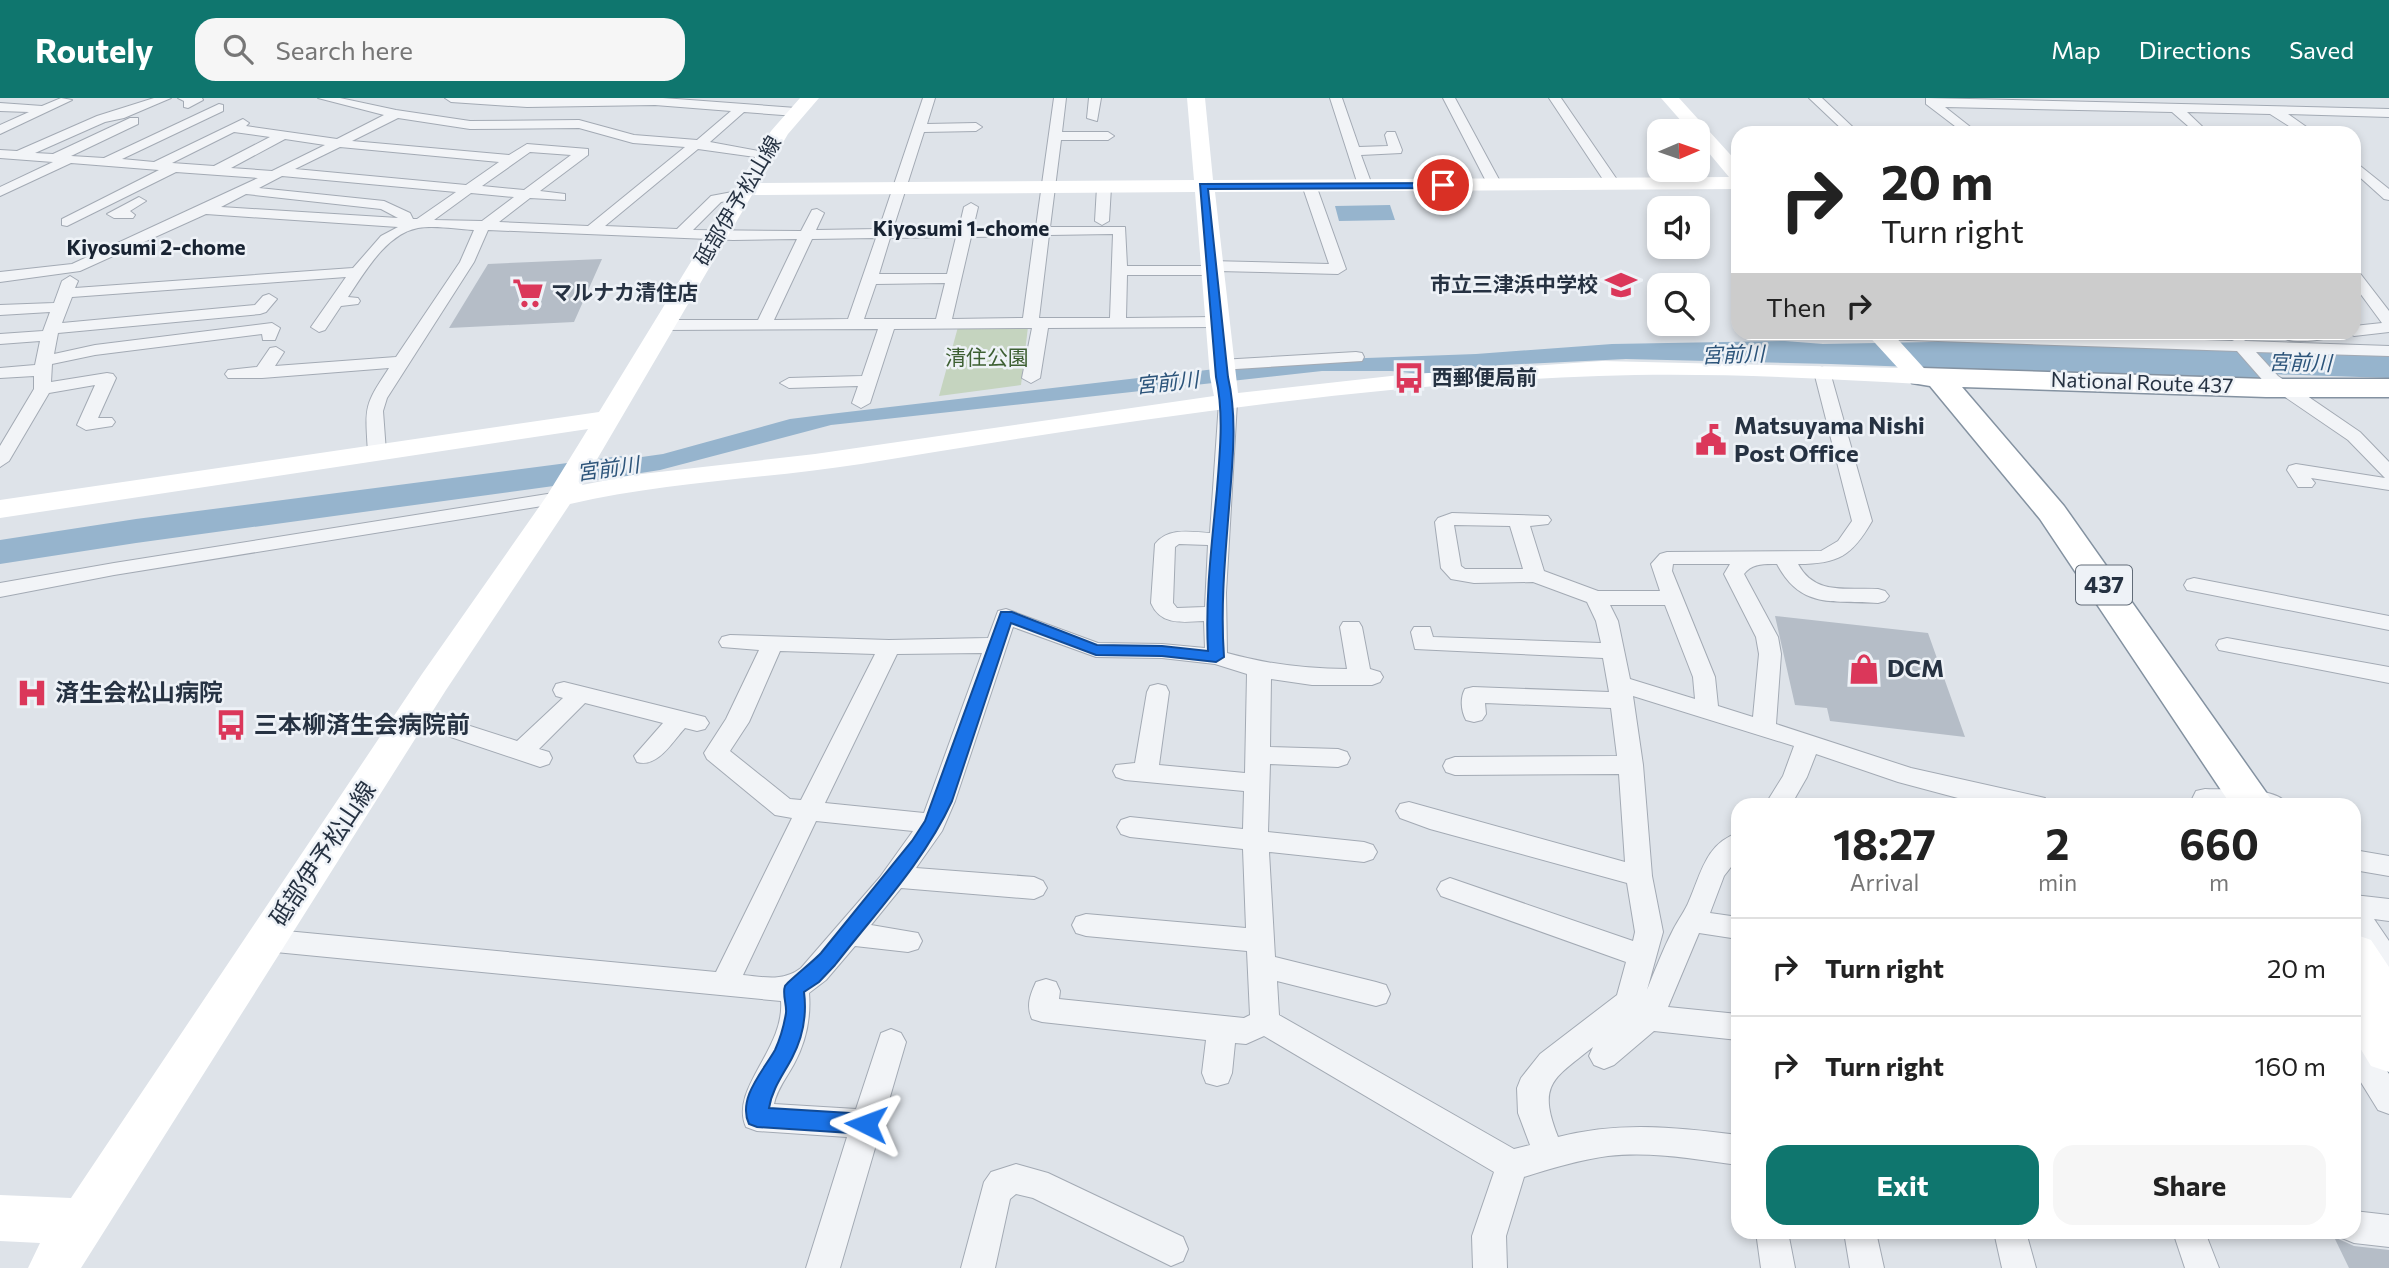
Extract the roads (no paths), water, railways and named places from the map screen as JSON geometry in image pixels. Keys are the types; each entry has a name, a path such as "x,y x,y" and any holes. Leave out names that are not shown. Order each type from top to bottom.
{"highway":[{"name":"National Route 437","path":"1927,375 2389,388"},
{"name":"437","path":"1927,375 2052,513 2236,798"},
{"path":"2361,964 2389,1006"},
{"path":"2361,1008 2389,1050"}],"street":[{"path":"20,155 101,119 114,117 165,98"},
{"path":"324,98 416,118 470,125 579,124 633,139 697,145 765,156"},
{"path":"451,98 543,104 660,100 742,107 803,105"},
{"path":"855,323 929,98"},
{"path":"1031,378 1044,224 1060,98"},
{"path":"1093,118 1095,98"},
{"path":"1196,98 1223,379 1219,540 1213,614 1216,657"},
{"path":"1336,98 1365,185"},
{"path":"1449,98 1496,185"},
{"path":"1555,98 1613,184"},
{"path":"1670,98 1731,167"},
{"path":"1815,98 1845,126"},
{"path":"2225,98 2244,110"},
{"path":"2289,98 2311,111"},
{"path":"2363,98 2389,113"},
{"path":"0,130 66,100"},
{"path":"416,118 442,114 474,100"},
{"path":"1930,101 2122,102 2175,108 2389,113"},
{"path":"1930,101 1963,126"},
{"path":"464,155 543,104"},
{"name":"砥部伊予松山線","path":"53,1268 434,682 570,482 780,131 803,105"},
{"path":"0,107 46,109"},
{"path":"592,230 742,107"},
{"path":"106,162 219,108"},
{"path":"2175,108 2195,126"},
{"path":"2274,111 2298,126"},
{"path":"0,277 75,268 204,211 396,114"},
{"path":"54,158 137,120 114,117"},
{"path":"156,166 255,117"},
{"path":"920,128 976,127"},
{"path":"232,128 335,143 511,159"},
{"path":"128,215 114,214 282,136"},
{"path":"1055,136 1108,136"},
{"path":"1354,150 1396,150 1396,138"},
{"path":"319,327 344,302 358,272 386,239 467,190 527,148 583,152 485,225 467,262 378,398 374,411 377,452"},
{"path":"0,154 563,195 525,226"},
{"path":"0,192 69,159"},
{"path":"67,222 175,167"},
{"path":"2361,171 2389,196"},
{"path":"682,233 716,199 745,192 901,187 1731,183"},
{"path":"1119,271 1211,268 1338,269 1309,185"},
{"path":"1102,222 1104,187"},
{"path":"244,190 384,205 413,223"},
{"path":"943,322 971,207"},
{"path":"204,211 413,223 719,235 807,235 886,223 942,222"},
{"path":"764,324 817,213"},
{"path":"994,218 1120,230 1118,322"},
{"path":"886,223 965,232 1044,224"},
{"path":"0,461 43,389 43,366 50,333 75,268"},
{"path":"0,310 63,300 358,272"},
{"path":"871,279 954,278"},
{"path":"2361,284 2389,322"},
{"path":"0,339 260,309 269,299"},
{"path":"663,325 1216,322"},
{"path":"861,403 888,323"},
{"path":"2361,330 2389,327"},
{"path":"0,373 43,366 94,350 273,335 262,373"},
{"path":"1896,340 1927,375"},
{"path":"2156,340 2389,351"},
{"path":"2240,344 2271,340"},
{"path":"2240,344 2278,384 2354,436 2389,473"},
{"path":"0,590 570,482 608,486 668,476 803,465 964,438 1223,379 1356,357"},
{"path":"234,374 400,362"},
{"path":"1223,379 1481,375 1587,369 1927,375"},
{"path":"1706,710 1704,677 1661,564 1667,558 1820,558 1840,552 1862,521 1822,372"},
{"path":"43,389 107,378 86,425 106,422"},
{"path":"789,383 869,381"},
{"path":"0,509 609,418"},
{"path":"2305,482 2296,470 2389,484"},
{"path":"1541,520 1452,519 1446,522 1444,529 1451,568 1458,574 1474,577 1535,575 1596,598 1673,598"},
{"path":"1518,520 1535,575"},
{"path":"1213,614 1174,615 1165,610 1162,603 1165,544 1175,538 1219,540"},
{"path":"1756,558 1739,566 1734,574 1767,637 1770,653 1764,728"},
{"path":"1785,559 1795,578 1804,587 1820,592 1877,594"},
{"path":"2194,585 2389,623"},
{"path":"1549,1155 1534,1113 1532,1088 1550,1063 1629,1002 1649,932 1639,876 1631,765 1621,692 1607,621 1596,598"},
{"path":"265,940 794,989 812,976 848,934 933,824 1006,616 1096,650 1162,651 1216,657 1257,669 1312,677 1366,677 1351,627"},
{"path":"1422,632 1423,644 1614,651"},
{"path":"730,642 889,647 997,645"},
{"path":"773,643 737,722 716,752 784,808 933,824"},
{"path":"2227,645 2389,675"},
{"path":"724,984 889,647"},
{"path":"1257,669 1260,681 1255,841 1265,1022"},
{"path":"414,716 531,755 572,692 688,721 646,756"},
{"path":"1158,692 1136,772 1255,783"},
{"path":"1474,714 1473,695 1621,692 1706,710 1808,741 1907,776 1996,798"},
{"path":"1782,798 1795,777 1808,741"},
{"path":"1256,755 1338,758"},
{"path":"1455,766 1631,765"},
{"path":"1409,811 1430,820 1639,876"},
{"path":"1130,827 1364,852"},
{"path":"1604,1055 1649,1018 1702,903 1711,874 1720,859 1731,850"},
{"path":"2361,861 2389,866"},
{"path":"893,877 1034,888"},
{"path":"1450,889 1642,956"},
{"path":"2361,907 2389,910"},
{"path":"1692,921 1731,928"},
{"path":"2361,922 2389,963"},
{"path":"1086,925 1261,953 1376,994"},
{"path":"848,934 908,941"},
{"path":"794,989 796,1011 792,1030 785,1052 761,1091 757,1117 866,1124"},
{"path":"1046,990 1042,1010 1246,1031 1265,1022"},
{"path":"1649,1018 1731,1026"},
{"path":"1265,1022 1511,1165 1581,1146 1624,1140 1673,1142 1731,1149"},
{"path":"1217,1073 1222,1028"},
{"path":"823,1268 891,1042"},
{"path":"2361,1056 2389,1100"},
{"path":"1490,1268 1489,1236 1511,1165"},
{"path":"978,1268 995,1193 1002,1183 1016,1179 1037,1184 1171,1249"},
{"path":"0,1218 83,1222"},
{"path":"2361,1228 2389,1231"},
{"path":"1773,1239 1778,1268"},
{"path":"1861,1239 1867,1268"},
{"path":"2012,1239 2019,1268"},
{"path":"2192,1239 2203,1268"}],"water":[{"path":"1390,205 1395,220 1339,221 1335,206"},
{"name":"宮前川","path":"1785,341 1823,344 1984,341 2389,356 2389,378 2267,374 2265,380 1626,359 1501,365 1422,374 1322,371 831,425 660,470 583,482 592,464 663,454 790,419 830,414 1312,360 1476,354 1612,344"}],"waterway":[{"name":"宮前川","path":"0,552 136,531 621,467"}],"place":[{"name":"市立三津浜中学校","path":"1621,285"},
{"name":"マルナカ清住店","path":"528,293"},
{"name":"西郵便局前","path":"1409,378"},
{"name":"Matsuyama Nishi Post Office","path":"1711,440"},
{"name":"DCM","path":"1864,669"},
{"name":"済生会松山病院","path":"32,693"},
{"name":"三本柳済生会病院前","path":"231,725"}],"district":[{"name":"Kiyosumi 1-chome","path":"961,229"},
{"name":"Kiyosumi 2-chome","path":"156,248"}],"park label":[{"name":"清住公園","path":"987,358"}]}
